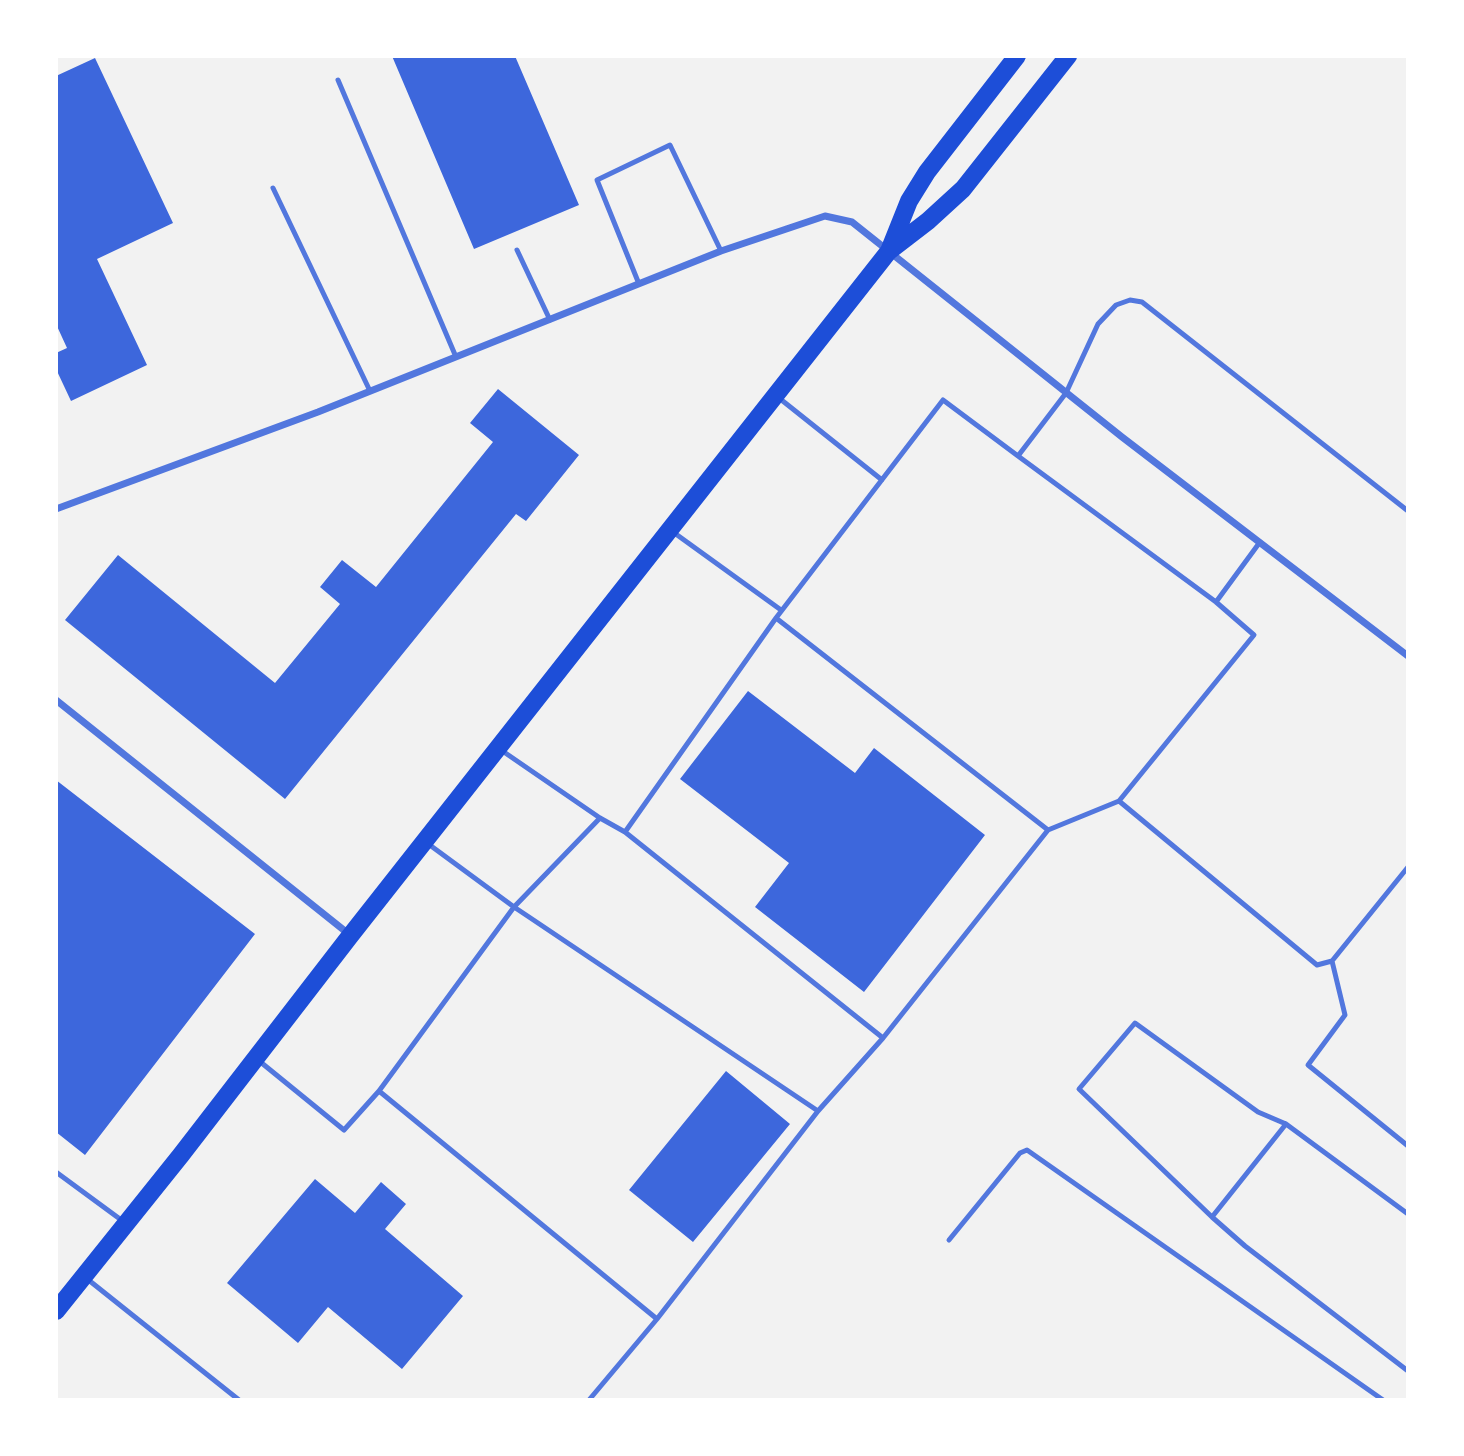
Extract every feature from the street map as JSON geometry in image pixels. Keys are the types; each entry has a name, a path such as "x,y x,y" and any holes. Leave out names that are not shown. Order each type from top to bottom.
{"main road":[{"path":"889,251 909,201 927,172 1017,56"},
{"path":"56,1311 889,251 963,189 1068,56"}],"street":[{"path":"56,509 370,391 721,251 825,216 852,222 1066,393 1408,656"},
{"path":"56,700 350,936"}],"lane":[{"path":"338,80 456,357"},
{"path":"639,284 597,180 670,145 721,251"},
{"path":"274,188 370,391"},
{"path":"517,250 550,320"},
{"path":"1018,456 1066,393 1098,324 1116,305 1130,300 1142,302 1408,511"},
{"path":"777,396 882,480"},
{"path":"590,1400 657,1319 818,1111 883,1038 1048,830 1119,801 1254,635 1216,602 943,401 781,610 625,832"},
{"path":"671,530 781,610"},
{"path":"1216,602 1260,541"},
{"path":"776,618 1048,830"},
{"path":"499,748 600,818 625,832 883,1038"},
{"path":"1119,801 1317,965 1332,961 1408,867"},
{"path":"256,1058 344,1130 379,1091 514,907 600,818"},
{"path":"425,841 514,907 818,1111"},
{"path":"1332,961 1345,1015 1308,1065 1408,1146"},
{"path":"1408,1214 1286,1124 1258,1112 1135,1023 1079,1089 1212,1217 1408,1371"},
{"path":"379,1091 657,1319"},
{"path":"1212,1217 1286,1124"},
{"path":"949,1240 1020,1153 1027,1150 1383,1400"},
{"path":"56,1172 126,1223"},
{"path":"83,1276 239,1400"},
{"path":"1368,1400 1373,1393"}],"building":[{"path":"392,56 515,56 579,205 474,249"},
{"path":"95,58 173,223 97,259 147,365 71,401 56,369 56,353 67,348 56,324 56,76"},
{"path":"498,389 579,455 526,521 516,514 285,799 65,620 118,555 275,683 340,604 320,587 342,560 376,587 493,442 470,423"},
{"path":"748,691 855,773 874,748 985,835 864,992 755,907 789,863 680,779"},
{"path":"56,780 255,934 85,1155 56,1132"},
{"path":"726,1071 790,1124 693,1242 629,1190"},
{"path":"315,1179 355,1213 381,1182 406,1204 385,1229 463,1296 402,1369 328,1307 298,1343 227,1283"}]}
